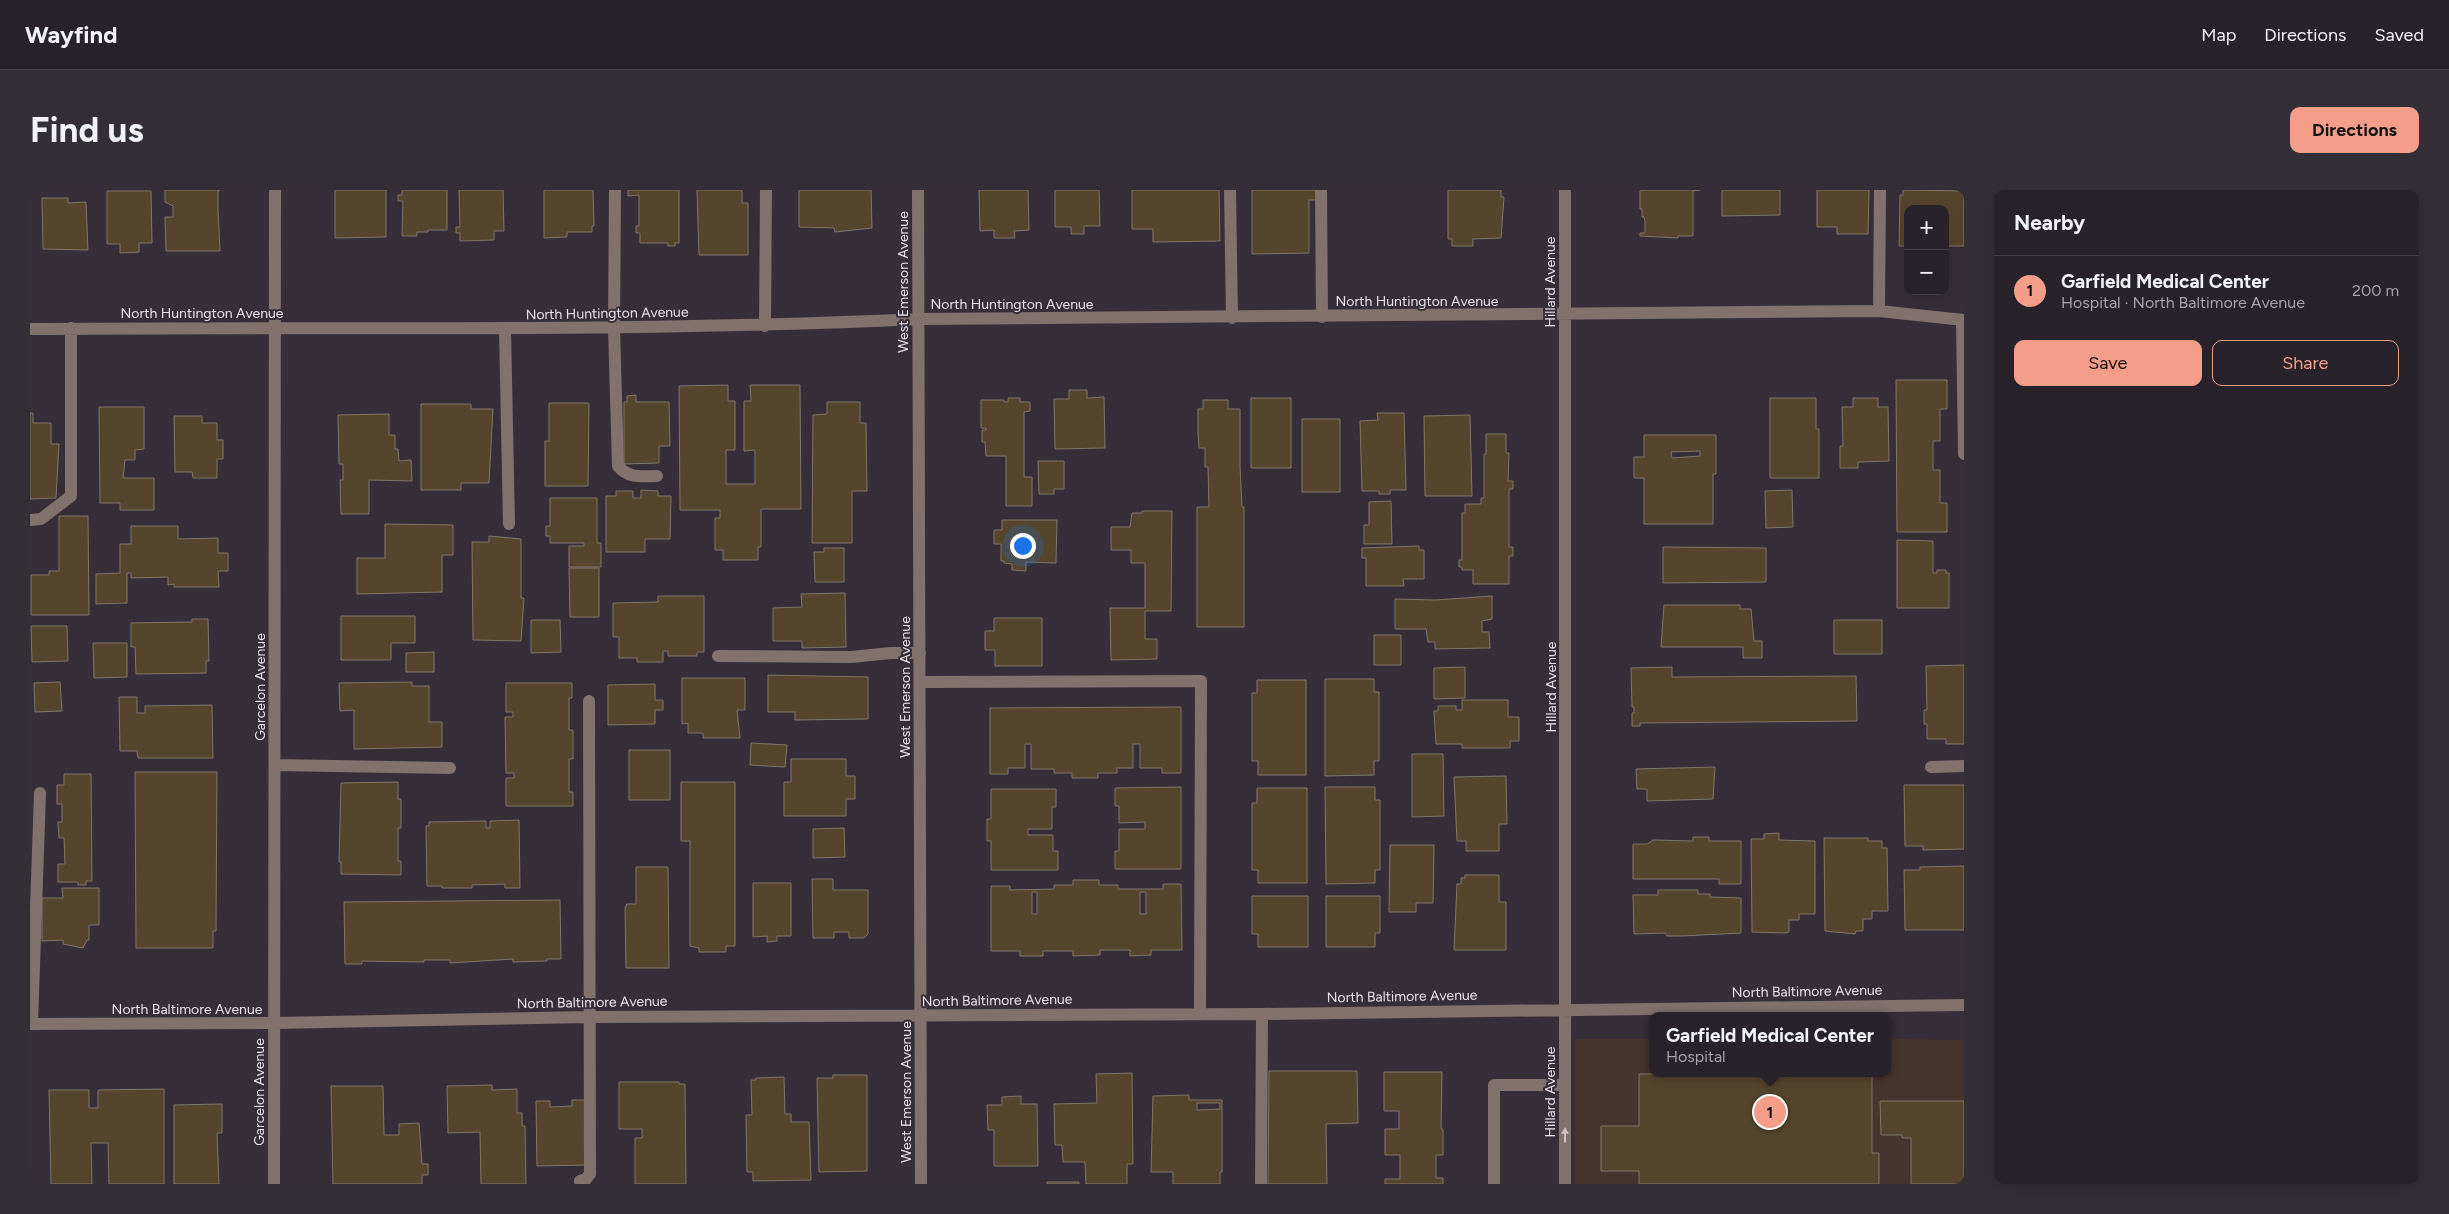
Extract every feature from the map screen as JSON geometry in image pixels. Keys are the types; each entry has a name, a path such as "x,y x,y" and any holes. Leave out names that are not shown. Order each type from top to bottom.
{"street":[{"name":"Garcelon Avenue","path":"274,1184 275,190"},
{"path":"615,190 614,328 618,466 624,473 632,476 657,476"},
{"path":"765,326 766,190"},
{"name":"West Emerson Avenue","path":"918,190 921,1184"},
{"path":"1230,190 1232,318"},
{"path":"1321,190 1322,317"},
{"name":"Hillard Avenue","path":"1564,190 1566,315 1565,1184"},
{"path":"1879,311 1880,190"},
{"name":"North Huntington Avenue","path":"30,328 614,328 765,326 918,319 1232,318 1879,311 1963,320"},
{"path":"1963,320 1964,454"},
{"path":"30,520 41,519 71,496 71,328"},
{"path":"505,329 509,524"},
{"path":"718,656 851,657 891,653 920,653"},
{"path":"920,682 1201,681 1200,1013"},
{"path":"580,1181 586,1179 590,1174 589,701"},
{"path":"275,766 450,768"},
{"path":"1931,767 1964,766"},
{"path":"31,1024 40,793"},
{"name":"North Baltimore Avenue","path":"31,1024 274,1024 589,1017 1262,1014 1964,1005"},
{"path":"1261,1184 1262,1014"},
{"path":"1494,1184 1494,1085 1565,1085"}],"shaded area":[{"path":"1575,1039 1649,1039 1649,1077 1891,1077 1891,1039 1964,1040 1964,1184 1575,1184"}],"building":[{"path":"165,190 220,190 218,191 218,209 220,251 166,251 165,217 173,217 173,206 165,202"},
{"path":"335,190 386,190 386,237 335,238"},
{"path":"402,190 447,190 447,230 428,230 428,232 417,232 417,236 402,236 403,201 398,201 398,195 402,195"},
{"path":"459,190 503,190 504,231 494,231 494,240 460,241 460,233 456,233 456,227 460,227"},
{"path":"544,190 593,190 594,226 592,226 592,232 567,232 567,237 544,238"},
{"path":"628,190 679,190 679,243 675,243 675,246 668,246 668,243 640,243 640,233 636,233 636,226 639,226 639,195 628,196"},
{"path":"697,190 742,190 742,203 748,203 748,255 699,255"},
{"path":"799,190 871,190 872,228 835,232 834,228 799,227"},
{"path":"979,190 1028,190 1029,230 1014,231 1015,238 994,238 994,230 980,231"},
{"path":"1055,190 1099,190 1100,226 1084,226 1084,234 1071,234 1071,227 1055,227"},
{"path":"1132,190 1219,190 1220,241 1153,242 1153,229 1132,229"},
{"path":"1252,190 1318,190 1318,200 1309,200 1309,253 1252,254"},
{"path":"1448,190 1501,190 1501,197 1504,197 1501,238 1473,239 1473,246 1452,246 1452,239 1448,239"},
{"path":"1700,190 1693,191 1693,236 1678,236 1678,238 1640,236 1640,233 1645,233 1645,221 1644,217 1642,217 1642,209 1640,209 1640,191"},
{"path":"1722,190 1780,190 1780,215 1722,216"},
{"path":"1817,190 1869,190 1868,234 1837,234 1837,227 1817,227"},
{"path":"1903,190 1964,191 1964,246 1949,246 1949,205 1904,205 1904,246 1899,246 1900,195 1903,195"},
{"path":"107,191 151,191 152,243 139,243 139,252 120,253 120,244 107,244"},
{"path":"42,198 68,198 68,203 86,202 88,250 43,249"},
{"path":"1896,380 1947,380 1947,409 1940,409 1940,441 1933,441 1933,470 1940,470 1940,503 1947,503 1947,532 1897,532"},
{"path":"728,385 728,401 735,401 735,450 726,450 726,484 755,484 755,450 744,451 744,401 751,401 750,385 800,385 801,509 761,509 761,547 758,547 758,560 723,560 723,550 715,550 715,518 720,518 720,510 680,510 679,386"},
{"path":"1069,390 1087,390 1087,398 1104,397 1105,448 1055,449 1054,399 1069,399"},
{"path":"636,395 636,402 669,402 670,446 659,446 659,463 624,464 624,402 627,402 627,396"},
{"path":"1008,398 1020,398 1020,402 1030,402 1030,411 1024,412 1024,477 1032,477 1032,506 1006,506 1006,456 986,456 985,442 982,442 982,430 986,430 986,428 981,428 981,400 1004,400 1004,402 1008,402"},
{"path":"1251,398 1291,398 1291,468 1251,468"},
{"path":"1770,398 1816,398 1816,429 1819,429 1819,478 1770,478"},
{"path":"1853,398 1878,398 1878,407 1888,407 1889,461 1858,462 1858,468 1840,468 1840,446 1843,446 1842,407 1853,407"},
{"path":"1203,400 1228,400 1228,409 1240,409 1240,466 1242,507 1244,507 1244,627 1197,627 1197,507 1209,507 1208,467 1205,467 1205,448 1199,448 1198,433 1198,409 1203,409"},
{"path":"827,402 860,402 860,423 866,423 867,491 852,491 852,543 812,543 813,415 827,414"},
{"path":"549,403 589,403 588,486 545,486 545,441 549,441"},
{"path":"421,404 471,404 471,409 493,409 489,483 461,483 461,490 421,490"},
{"path":"99,407 144,407 144,449 135,450 135,460 125,460 123,478 154,478 154,510 120,510 120,503 100,503"},
{"path":"30,413 33,413 33,423 51,423 51,444 59,444 56,498 30,499"},
{"path":"1377,413 1404,413 1406,490 1390,490 1390,494 1379,494 1379,491 1362,491 1360,421 1378,420"},
{"path":"389,414 389,435 395,435 395,449 398,449 399,461 411,460 412,481 369,480 369,514 341,514 340,480 343,480 343,464 339,464 338,415"},
{"path":"1470,415 1472,496 1425,496 1424,416"},
{"path":"174,416 202,416 202,423 217,423 217,440 223,440 223,459 217,459 217,478 193,478 192,472 175,472"},
{"path":"1302,419 1340,419 1340,492 1302,492"},
{"path":"1486,434 1506,434 1506,453 1509,453 1508,481 1513,481 1513,489 1509,489 1509,547 1513,547 1513,556 1509,556 1509,584 1473,584 1473,570 1462,570 1462,567 1459,567 1459,560 1462,560 1462,513 1465,513 1465,504 1481,504 1481,498 1484,498"},
{"path":"1644,435 1716,435 1716,474 1713,474 1713,524 1644,524 1644,478 1634,478 1634,457 1644,457","holes":["1700,451 1700,456 1672,458 1671,452"]},
{"path":"1038,461 1064,461 1064,489 1054,489 1054,494 1039,494"},
{"path":"641,490 658,491 658,496 671,496 670,539 645,539 645,552 606,552 606,496 616,496 616,491 633,491 633,498 641,498"},
{"path":"1792,490 1793,527 1766,528 1765,491"},
{"path":"550,498 597,498 597,543 601,543 601,567 569,567 569,546 584,546 584,543 550,543 550,536 546,536 546,526 550,526"},
{"path":"1391,501 1392,544 1364,544 1364,525 1369,525 1369,502"},
{"path":"1142,511 1172,511 1171,611 1145,611 1145,639 1157,639 1157,659 1111,660 1110,608 1145,608 1145,563 1131,563 1131,550 1111,550 1111,527 1130,527 1132,513 1142,513"},
{"path":"59,516 88,516 89,615 31,615 31,575 49,575 49,571 59,571"},
{"path":"1002,520 1057,520 1056,563 1026,562 1026,571 1012,570 1012,564 1001,561 1001,544 994,544 994,530 1002,530"},
{"path":"385,524 453,525 453,555 442,555 442,592 357,594 357,558 385,558"},
{"path":"131,526 178,526 178,539 218,538 218,553 228,553 228,571 218,571 219,587 174,587 174,584 168,585 168,577 131,578 131,573 127,573 127,603 96,604 96,574 120,573 120,544 131,544"},
{"path":"489,536 521,539 521,598 524,598 521,641 473,640 472,542 489,542"},
{"path":"1897,540 1933,541 1933,573 1937,573 1937,570 1946,570 1946,573 1949,573 1949,608 1897,608"},
{"path":"1419,546 1419,550 1424,550 1424,579 1403,579 1404,586 1366,586 1366,558 1362,558 1362,548"},
{"path":"1663,547 1766,548 1766,582 1663,583"},
{"path":"824,548 844,548 844,582 815,582 814,552 824,552"},
{"path":"569,568 599,568 599,617 570,617"},
{"path":"845,593 846,647 802,648 802,641 773,641 773,608 802,607 801,594"},
{"path":"658,596 704,596 704,652 697,652 697,656 668,656 668,651 663,651 663,662 637,662 637,658 619,658 619,637 613,637 613,603 658,602"},
{"path":"1492,596 1492,619 1482,621 1482,632 1489,632 1490,648 1435,649 1435,642 1428,642 1426,629 1395,629 1395,599 1435,600"},
{"path":"1664,605 1740,605 1740,609 1751,609 1754,641 1762,641 1762,658 1743,658 1743,647 1661,647"},
{"path":"341,616 415,616 415,643 391,643 391,660 341,660"},
{"path":"994,618 1042,618 1042,666 995,666 995,650 985,650 985,631 994,631"},
{"path":"192,619 208,619 209,661 206,661 206,673 136,674 135,647 131,647 131,623 192,622"},
{"path":"531,620 560,620 561,652 531,653"},
{"path":"1834,620 1882,620 1882,654 1834,654"},
{"path":"31,626 67,626 68,661 32,662"},
{"path":"1374,635 1401,635 1401,665 1374,665"},
{"path":"93,643 127,643 127,677 94,678"},
{"path":"434,652 434,672 406,672 406,653"},
{"path":"1964,665 1964,744 1946,744 1946,739 1927,739 1927,724 1924,724 1924,710 1927,710 1926,666"},
{"path":"1465,667 1465,698 1434,699 1434,668"},
{"path":"1672,667 1672,677 1856,676 1857,721 1640,723 1640,726 1632,726 1634,707 1632,707 1631,668"},
{"path":"768,675 868,677 868,719 795,720 795,712 768,712"},
{"path":"682,678 745,678 745,710 737,710 740,738 703,738 703,733 688,733 688,723 682,724"},
{"path":"1325,679 1374,679 1374,692 1379,692 1379,761 1374,761 1374,775 1325,776"},
{"path":"1257,680 1306,680 1306,775 1258,775 1258,761 1252,761 1252,693 1257,693"},
{"path":"60,682 62,711 35,712 34,683"},
{"path":"412,682 412,686 429,686 429,722 442,722 442,747 354,749 354,710 340,711 339,683"},
{"path":"506,683 572,683 572,698 569,698 569,730 573,730 573,759 569,759 569,792 573,792 573,806 506,806 506,778 514,778 514,773 506,773 505,717 513,717 513,712 506,712"},
{"path":"655,684 655,700 663,700 663,710 655,710 655,724 608,725 608,685"},
{"path":"119,697 137,697 137,713 145,713 145,706 212,705 213,758 138,758 137,751 120,751"},
{"path":"1462,700 1508,700 1508,717 1519,717 1519,741 1510,741 1510,748 1462,748 1462,744 1436,744 1434,711 1438,711 1438,706 1456,706 1456,710 1462,710"},
{"path":"1181,707 1181,773 1162,773 1162,768 1140,768 1140,744 1133,744 1133,768 1117,768 1117,773 1098,773 1098,778 1072,778 1072,773 1054,773 1054,769 1031,769 1031,744 1025,744 1025,768 1008,768 1008,774 990,774 990,708"},
{"path":"751,743 787,745 785,767 750,765"},
{"path":"629,750 670,750 670,800 629,800"},
{"path":"1412,754 1443,754 1444,816 1412,817"},
{"path":"791,759 846,759 846,776 855,776 855,799 846,799 846,816 784,816 784,782 791,782"},
{"path":"1715,767 1713,799 1647,801 1647,789 1637,789 1636,769"},
{"path":"135,772 217,772 216,931 213,931 213,948 136,948"},
{"path":"64,774 91,774 92,881 86,881 86,885 78,885 78,882 58,882 58,864 65,864 64,838 59,838 58,822 62,822 62,804 57,804 57,785 64,785"},
{"path":"1506,776 1507,824 1499,824 1499,851 1466,851 1466,841 1457,841 1454,777"},
{"path":"398,782 398,799 401,799 401,828 398,828 398,861 401,861 401,875 341,874 341,862 339,862 341,783"},
{"path":"681,782 735,782 735,946 726,946 726,952 699,952 699,948 690,946 690,841 681,841"},
{"path":"1904,785 1964,785 1964,849 1923,850 1923,846 1905,846"},
{"path":"1181,787 1181,869 1115,869 1115,851 1119,851 1119,829 1145,829 1145,822 1119,823 1119,806 1115,806 1115,788"},
{"path":"1325,787 1375,787 1375,800 1380,800 1380,870 1375,870 1375,883 1326,884"},
{"path":"1257,788 1307,788 1307,883 1258,883 1258,870 1252,870 1252,803 1257,803"},
{"path":"991,789 1056,789 1056,807 1052,807 1052,829 1028,829 1028,835 1053,835 1053,851 1058,851 1058,870 991,870 991,841 987,841 987,819 991,819"},
{"path":"519,820 520,888 505,888 505,884 472,885 472,888 427,886 426,826 429,826 429,822 486,821 486,828 490,828 490,821"},
{"path":"844,828 845,857 813,858 813,829"},
{"path":"1779,833 1779,840 1815,841 1815,914 1799,914 1799,920 1789,920 1789,932 1752,932 1751,839 1764,839 1764,834"},
{"path":"1693,837 1709,837 1709,841 1741,841 1741,884 1719,884 1719,879 1633,879 1633,844 1647,844 1653,840 1693,841"},
{"path":"1824,838 1868,838 1868,841 1882,841 1882,848 1887,848 1888,911 1872,911 1872,919 1863,919 1863,931 1856,931 1855,934 1825,931"},
{"path":"1390,845 1434,845 1433,903 1416,903 1416,912 1389,912"},
{"path":"1964,866 1964,930 1905,930 1904,870 1920,870 1920,867"},
{"path":"636,867 668,867 669,968 626,968 625,908 627,904 636,904"},
{"path":"1465,875 1499,875 1499,902 1506,902 1506,950 1454,950 1457,884 1461,884 1461,878 1465,878"},
{"path":"812,879 833,879 833,890 868,890 868,934 864,938 849,938 849,932 834,932 834,938 813,938"},
{"path":"1073,880 1099,880 1099,885 1118,885 1118,889 1163,889 1163,884 1181,884 1182,950 1151,950 1151,955 1130,956 1130,950 1100,950 1100,955 1073,956 1073,951 1043,951 1043,956 1020,956 1020,951 991,951 991,886 1010,886 1010,890 1054,889 1054,885 1073,885","holes":["1032,892 1037,892 1037,914 1032,914","1140,892 1146,892 1146,914 1140,914"]},
{"path":"753,883 791,883 791,936 777,936 777,941 767,942 767,936 753,937"},
{"path":"62,888 99,888 99,925 89,925 89,940 87,940 83,948 63,944 63,940 42,941 42,898 63,898"},
{"path":"1658,890 1698,890 1698,894 1710,894 1710,897 1741,898 1741,933 1682,936 1667,936 1665,933 1634,934 1633,895 1658,895"},
{"path":"1252,896 1308,896 1308,947 1258,947 1258,934 1252,934"},
{"path":"1326,896 1380,896 1380,933 1375,933 1375,947 1326,947"},
{"path":"560,900 561,959 513,962 513,959 450,963 450,960 424,960 424,962 362,961 362,964 345,964 344,902"},
{"path":"1269,1071 1357,1071 1358,1123 1326,1124 1327,1184 1268,1184"},
{"path":"1384,1072 1442,1072 1441,1129 1443,1129 1443,1155 1436,1155 1436,1178 1443,1178 1443,1184 1385,1184 1385,1179 1400,1179 1400,1155 1385,1155 1385,1129 1399,1129 1399,1111 1384,1111"},
{"path":"1132,1073 1133,1164 1127,1164 1127,1184 1086,1184 1085,1162 1063,1162 1062,1145 1055,1145 1054,1104 1097,1103 1096,1074"},
{"path":"1639,1074 1649,1074 1649,1077 1872,1077 1872,1153 1879,1153 1879,1184 1639,1184 1639,1171 1601,1171 1601,1126 1639,1126"},
{"path":"833,1075 867,1075 867,1171 819,1172 817,1078 833,1078"},
{"path":"784,1077 785,1114 791,1114 791,1122 809,1122 811,1180 753,1181 753,1172 747,1172 746,1115 752,1115 751,1080 756,1080 756,1078"},
{"path":"619,1082 679,1082 679,1084 685,1084 686,1184 635,1184 635,1138 642,1138 642,1129 619,1129"},
{"path":"492,1085 492,1090 517,1089 517,1113 522,1113 522,1126 525,1126 526,1184 481,1184 480,1132 448,1133 447,1086"},
{"path":"331,1086 383,1086 384,1135 399,1135 399,1124 419,1123 422,1164 428,1164 428,1175 422,1175 422,1184 333,1184"},
{"path":"164,1089 164,1184 109,1184 108,1143 91,1143 92,1184 51,1184 49,1090 89,1090 89,1108 98,1108 98,1090"},
{"path":"1189,1095 1189,1100 1222,1100 1222,1172 1220,1172 1220,1184 1173,1184 1173,1172 1151,1172 1153,1096","holes":["1197,1103 1220,1103 1220,1109 1197,1110"]},
{"path":"1021,1096 1021,1104 1037,1104 1038,1166 994,1166 994,1130 988,1130 987,1105 1002,1105 1002,1097"},
{"path":"572,1100 585,1100 586,1165 537,1166 536,1101 550,1101 550,1107 572,1106"},
{"path":"1880,1101 1964,1101 1964,1184 1911,1184 1911,1138 1902,1138 1902,1135 1881,1135"},
{"path":"222,1104 222,1133 217,1133 219,1184 174,1184 174,1105"},
{"path":"1047,1182 1079,1182 1079,1184 1047,1184"}],"place":[{"name":"Garfield Medical Center","path":"1770,1112"}]}
